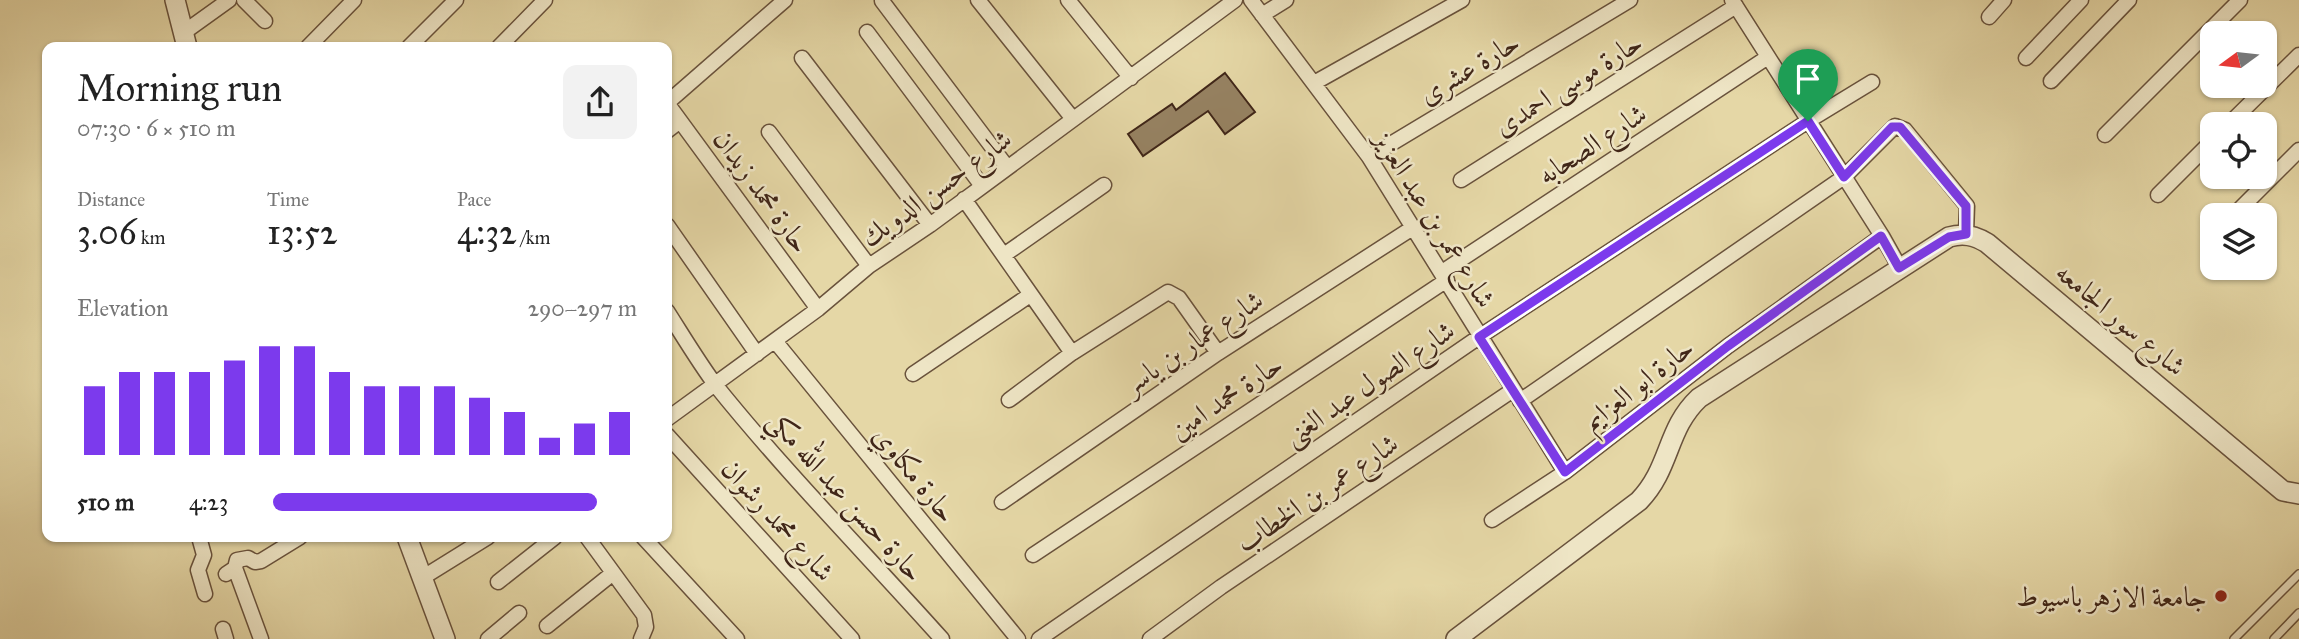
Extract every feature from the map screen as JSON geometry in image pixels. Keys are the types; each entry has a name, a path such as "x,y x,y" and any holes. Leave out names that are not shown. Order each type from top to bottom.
{"street":[{"path":"175,0 185,40 229,0"},
{"path":"244,0 265,22"},
{"path":"313,42 354,0"},
{"path":"415,42 456,0"},
{"path":"504,42 545,0"},
{"path":"672,99 785,0"},
{"path":"978,0 1073,119"},
{"path":"1068,0 1131,78"},
{"name":"شارع حسن الدويك","path":"672,415 818,309 869,266 930,225 1235,0"},
{"name":"شارع عمر بن عبد العزيز","path":"1251,0 1369,157 1565,472"},
{"path":"1262,15 1286,0"},
{"path":"1314,82 1462,0"},
{"name":"حارة عشرى","path":"1369,157 1630,0"},
{"path":"1989,17 2004,0"},
{"path":"2026,58 2081,0"},
{"path":"2052,81 2129,0"},
{"path":"2105,135 2240,0"},
{"path":"882,1 1007,167"},
{"path":"1734,3 1899,268"},
{"name":"حارة موسى احمدى","path":"1461,180 1734,3"},
{"path":"867,32 982,186"},
{"path":"2241,112 2299,55"},
{"name":"شارع الصحابه","path":"1444,276 1768,57"},
{"path":"802,58 930,225"},
{"name":"شارع الصول عبد الغنى","path":"1039,639 1479,337 1808,121 1872,82"},
{"name":"حارة محمد زيدان","path":"672,110 818,309"},
{"path":"672,127 680,121"},
{"name":"شارع عمر بن الخطاب","path":"1150,639 1221,587 1844,177 1892,127 1900,127 1966,206 1966,234"},
{"path":"769,132 869,266"},
{"path":"2246,203 2299,150"},
{"path":"2158,195 2200,153"},
{"path":"1004,255 1104,185"},
{"path":"964,199 1072,353"},
{"name":"شارع عمار بن ياسر","path":"1002,502 1218,353 1414,227"},
{"path":"672,232 757,354"},
{"path":"1456,639 1639,501 1661,472 1678,424 1699,398 1949,237 1966,234"},
{"name":"شارع سور الجامعه","path":"1966,234 1987,243 2283,491 2299,494"},
{"name":"حارة ابو العزايم","path":"1492,520 1565,472 1728,346 1881,236"},
{"name":"حارة محمد امين","path":"1033,555 1444,276"},
{"path":"1009,400 1072,353 1168,292 1179,298 1218,353"},
{"path":"913,374 1030,295"},
{"name":"حارة حسن عبد الله مكي","path":"672,319 715,384 791,474 859,545 942,639"},
{"name":"حارة مكاوي","path":"775,341 1018,639"},
{"name":"شارع محمد رشوان","path":"672,441 852,639"},
{"path":"200,542 204,555 198,570 205,593"},
{"path":"261,639 231,571 237,560 248,558 255,562 261,561 292,542"},
{"path":"409,542 443,638"},
{"path":"422,578 480,542"},
{"path":"498,582 549,542"},
{"path":"591,542 644,614 643,633"},
{"path":"648,542 737,639"},
{"path":"547,626 613,573"},
{"path":"488,639 519,613"}],"lane":[{"path":"2234,639 2299,574"},
{"path":"2273,639 2299,613"}],"building":[{"path":"1225,73 1255,112 1225,134 1208,111 1143,156 1128,134 1172,104 1176,110"}],"place":[{"name":"جامعة الازهر باسيوط","path":"2221,596"}],"route":[{"path":"1808,121 1844,177 1892,127 1905,130 1966,206 1966,234 1949,237 1899,268 1881,236 1728,346 1565,472 1479,337 1808,121"}]}
